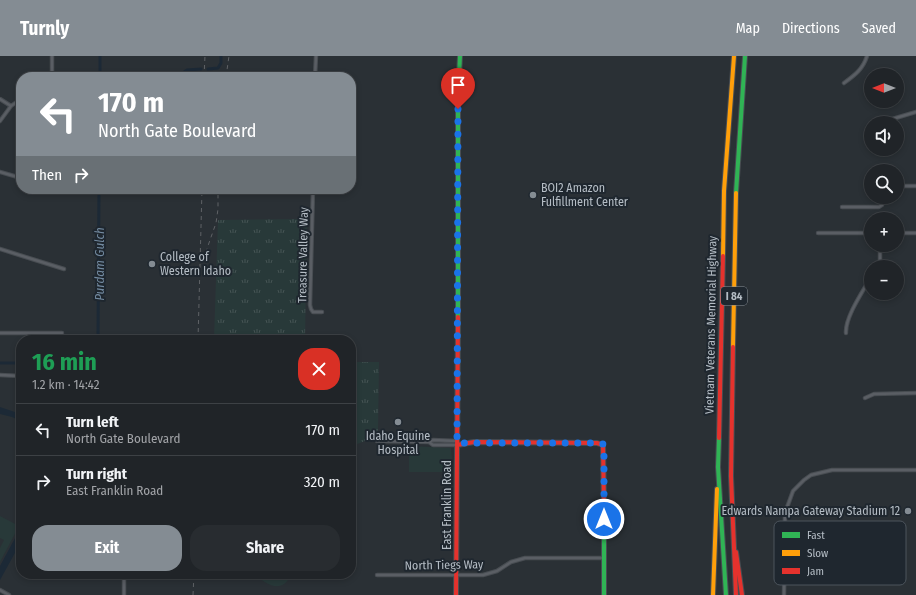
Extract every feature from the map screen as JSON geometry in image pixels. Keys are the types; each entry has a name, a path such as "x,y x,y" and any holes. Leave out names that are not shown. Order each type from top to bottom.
{"main road":[{"name":"East Franklin Road","path":"456,595 458,96 460,56"},
{"name":"Vietnam Veterans Memorial Highway","path":"726,595 718,467 724,191 734,56"},
{"name":"Vietnam Veterans Memorial Highway","path":"736,595 731,476 736,190 745,56"},
{"path":"457,443 460,445 463,443 597,442 603,444 604,595"},
{"path":"713,595 718,467"},
{"path":"733,536 742,595"}],"street":[{"path":"52,56 52,72"},
{"path":"315,72 316,56"},
{"path":"844,83 858,73 865,63 867,56"},
{"path":"0,98 10,106"},
{"path":"0,121 10,106 16,102"},
{"path":"903,116 916,112"},
{"path":"0,172 16,177"},
{"path":"904,186 916,186"},
{"name":"Treasure Valley Way","path":"313,194 310,305 313,312 322,312"},
{"path":"842,207 879,207 882,204"},
{"path":"818,233 864,233"},
{"path":"904,233 916,233"},
{"path":"0,249 64,269"},
{"path":"846,333 850,316 864,290"},
{"path":"0,333 62,333"},
{"path":"0,375 16,376"},
{"path":"865,398 874,394 916,393"},
{"path":"378,441 428,442 433,445 457,443"},
{"path":"785,521 785,513 793,491 811,475 832,470 916,470"},
{"name":"North Tiegs Way","path":"377,575 456,576 488,574 497,571 511,562 525,558 604,558"},
{"path":"124,579 124,595"},
{"path":"784,585 784,595"},
{"path":"0,590 9,595"}],"green space":[{"path":"307,219 305,335 214,335 218,220"},
{"path":"356,362 379,362 378,430 375,437 356,444"},
{"path":"410,446 451,448 453,472 409,472"},
{"path":"0,516 16,524 16,532 0,562 0,548 4,540 0,538"},
{"path":"261,579 288,579 284,584 279,586 274,586"}],"water":[{"path":"0,407 16,412 16,419 12,417 0,414"},
{"path":"16,536 16,551 0,580 0,566"}],"waterway":[{"name":"Purdam Gulch","path":"100,56 100,72"},
{"path":"208,69 218,68 221,63 221,56"},
{"path":"184,72 187,70 201,69"},
{"name":"Purdam Gulch","path":"98,335 99,194"},
{"name":"Purdam Gulch","path":"0,363 16,363"}],"railway":[{"path":"204,72 205,56"},
{"path":"227,72 229,56"},
{"path":"198,335 202,194"},
{"path":"203,260 216,223 218,194"},
{"path":"193,595 194,579"}],"traffic: fast":[{"path":"458,317 458,96 460,56"},
{"path":"736,193 745,56"},
{"path":"719,438 718,467 726,595"},
{"path":"604,509 604,595"}],"traffic: slow":[{"path":"723,256 724,191 734,56"},
{"path":"733,347 736,193"},
{"path":"713,595 717,489"}],"traffic: jam":[{"path":"719,438 723,256"},
{"path":"456,595 458,317"},
{"path":"733,347 731,476 736,595"},
{"path":"457,445 474,442 597,443 603,445 604,509"},
{"path":"736,552 742,595"}],"place":[{"name":"BOI2 Amazon Fulfillment Center","path":"533,195"},
{"name":"College of Western Idaho","path":"152,264"},
{"name":"Idaho Equine Hospital","path":"398,422"},
{"name":"Edwards Nampa Gateway Stadium 12","path":"908,511"}],"route":[{"path":"458,109 459,238 457,441 461,441 463,443 597,442 603,444 604,519"}]}
